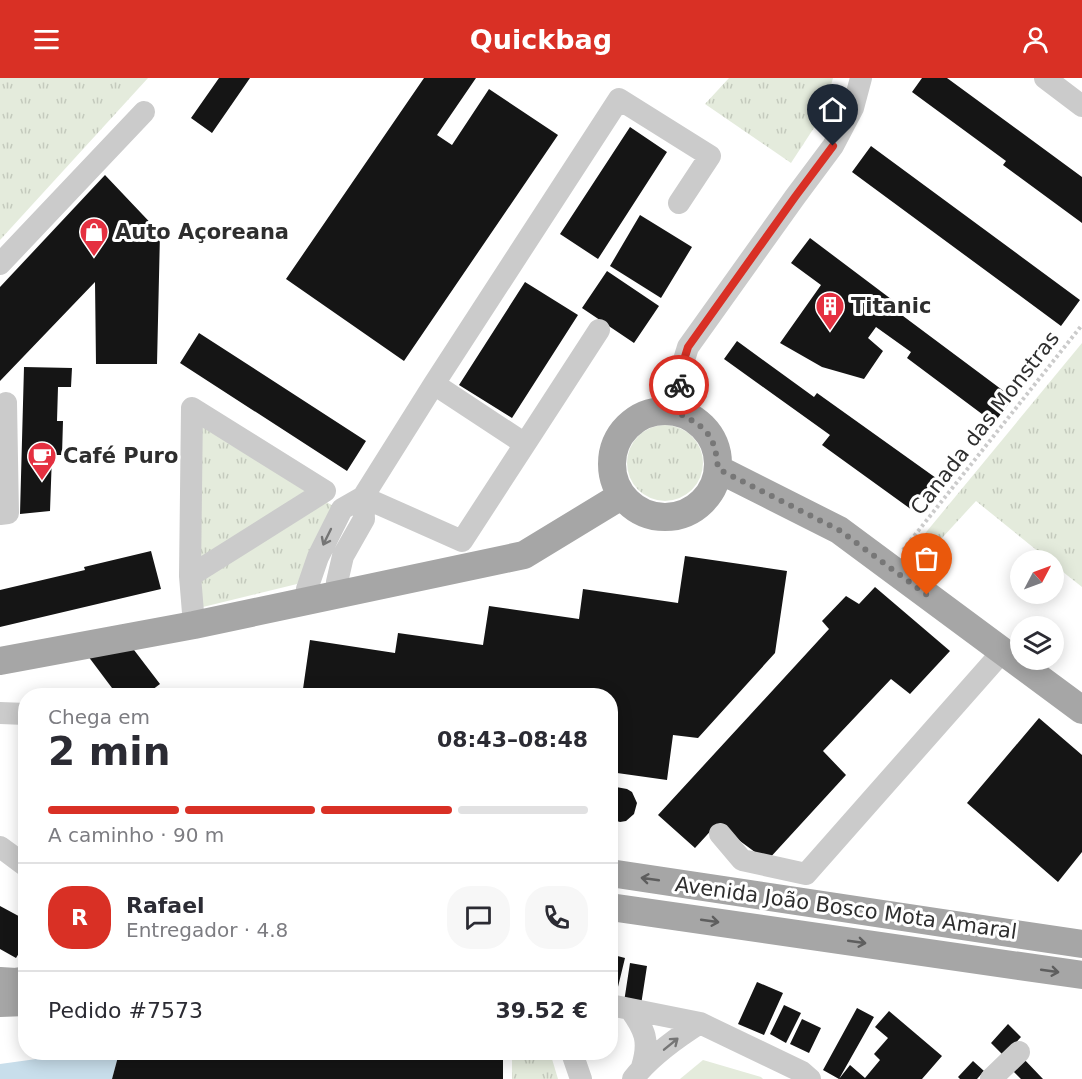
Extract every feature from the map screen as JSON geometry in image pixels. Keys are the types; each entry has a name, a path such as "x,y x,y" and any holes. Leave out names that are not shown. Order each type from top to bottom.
{"main road":[{"path":"660,411 678,413 698,423 711,437 717,451 718,469 717,479 709,496 691,511 674,518 648,515 634,509 621,496 612,471 613,453 620,436 631,423 647,414 660,411"},
{"path":"718,469 839,530 1082,710"},
{"path":"0,662 339,595 463,554 524,555 621,496"},
{"name":"Avenida João Bosco Mota Amaral","path":"618,874 1082,944"},
{"name":"Avenida João Bosco Mota Amaral","path":"618,908 1082,975"},
{"path":"0,981 18,982"},
{"path":"0,1003 18,1002"}],"street":[{"path":"678,413 679,376 688,347 833,146 853,108 861,78"},
{"path":"1045,78 1082,106"},
{"path":"305,601 318,557 342,508 363,497 619,99 710,156 679,203"},
{"path":"0,264 144,112"},
{"path":"194,625 190,576 192,408 325,491 363,497 463,554 525,444 599,330"},
{"path":"434,384 525,444"},
{"path":"0,514 8,513 3,459 6,403"},
{"path":"190,576 325,491"},
{"path":"339,595 337,582 343,556 364,519 363,497"},
{"path":"720,834 742,860 806,874 1003,651"},
{"path":"0,713 18,714"},
{"path":"0,847 18,860"},
{"path":"618,1007 700,1023 802,1072 810,1079"},
{"path":"618,1008 642,1025 646,1054 638,1073"},
{"path":"638,1073 700,1023"},
{"path":"991,1079 1018,1052"},
{"path":"576,1060 581,1079"}],"path":[{"name":"Canada das Monstras","path":"889,567 1082,325"}],"green space":[{"path":"0,78 148,78 0,240"},
{"path":"729,78 833,78 823,114 791,163 705,104"},
{"path":"1082,343 1082,587 1064,573 1064,550 1036,550 976,501 931,550 918,542"},
{"path":"199,424 338,509 297,584 203,607 196,563"},
{"path":"665,425 679,428 692,436 700,449 703,463 700,477 692,490 679,498 665,501 651,498 638,490 630,477 627,463 630,449 638,436 651,428"},
{"path":"512,1060 552,1060 558,1079 512,1079"},
{"path":"703,1060 761,1077 763,1079 680,1079"}],"water":[{"path":"29,1060 117,1060 112,1079 0,1079 0,1064"}],"building":[{"path":"219,78 250,78 212,133 191,118"},
{"path":"424,78 476,78 437,135 452,145 489,89 558,135 404,361 286,279"},
{"path":"922,78 947,78 1082,177 1082,223 1003,165 1006,161 912,92"},
{"path":"630,127 667,152 598,259 560,234"},
{"path":"871,146 1080,300 1061,326 852,172"},
{"name":"Auto Açoreana","path":"105,175 160,233 157,364 96,364 95,282 0,381 0,287"},
{"path":"640,215 692,247 661,298 610,266"},
{"path":"810,238 899,305 895,310 1013,398 994,423 907,358 911,352 876,327 868,338 883,351 864,379 822,367 780,343 821,285 791,263"},
{"path":"607,271 659,306 634,343 582,308"},
{"path":"525,282 578,315 512,418 459,385"},
{"path":"199,333 366,441 347,471 180,363"},
{"path":"737,341 814,397 817,393 936,478 912,510 822,445 830,435 724,359"},
{"path":"24,367 72,368 71,387 58,387 57,421 63,421 62,455 52,455 50,511 20,514"},
{"path":"151,551 161,589 0,627 0,590 85,570 84,567"},
{"path":"685,556 787,571 775,653 698,738 673,735 667,780 618,773 618,688 303,688 310,640 395,653 398,633 483,645 489,606 579,619 583,589 678,603"},
{"path":"875,587 950,651 910,694 891,679 823,751 846,775 767,861 717,824 695,848 658,815 829,629 822,621 846,596 859,604"},
{"path":"131,646 160,684 155,688 112,688 88,656"},
{"path":"1039,718 1082,755 1082,852 1058,882 967,803"},
{"path":"618,787 632,792 637,803 634,814 626,821 618,821"},
{"path":"0,906 18,916 18,955 16,958 0,949"},
{"path":"618,956 625,958 618,987"},
{"path":"630,963 647,966 641,1005 624,1002"},
{"path":"757,982 783,993 764,1035 738,1024"},
{"path":"784,1005 801,1013 786,1043 770,1034"},
{"path":"857,1008 874,1017 839,1079 823,1070"},
{"path":"889,1011 942,1056 922,1079 839,1079 850,1065 865,1078 880,1060 874,1054 888,1038 875,1027"},
{"path":"802,1019 821,1028 809,1053 790,1044"},
{"path":"1008,1024 1021,1037 1004,1056 991,1043"},
{"path":"1021,1056 1043,1079 1021,1079 1009,1067"},
{"path":"117,1060 503,1060 503,1079 112,1079"},
{"path":"973,1061 984,1071 977,1079 960,1079 958,1077"}],"way so far":[{"path":"679,385 678,413 698,423 711,437 717,451 718,469 839,530 927,595"}],"place":[{"name":"Auto Açoreana","path":"94,258"},
{"name":"Titanic","path":"830,332"},
{"name":"Café Puro","path":"42,482"}],"route":[{"path":"679,385 679,376 688,347 833,146"}]}
